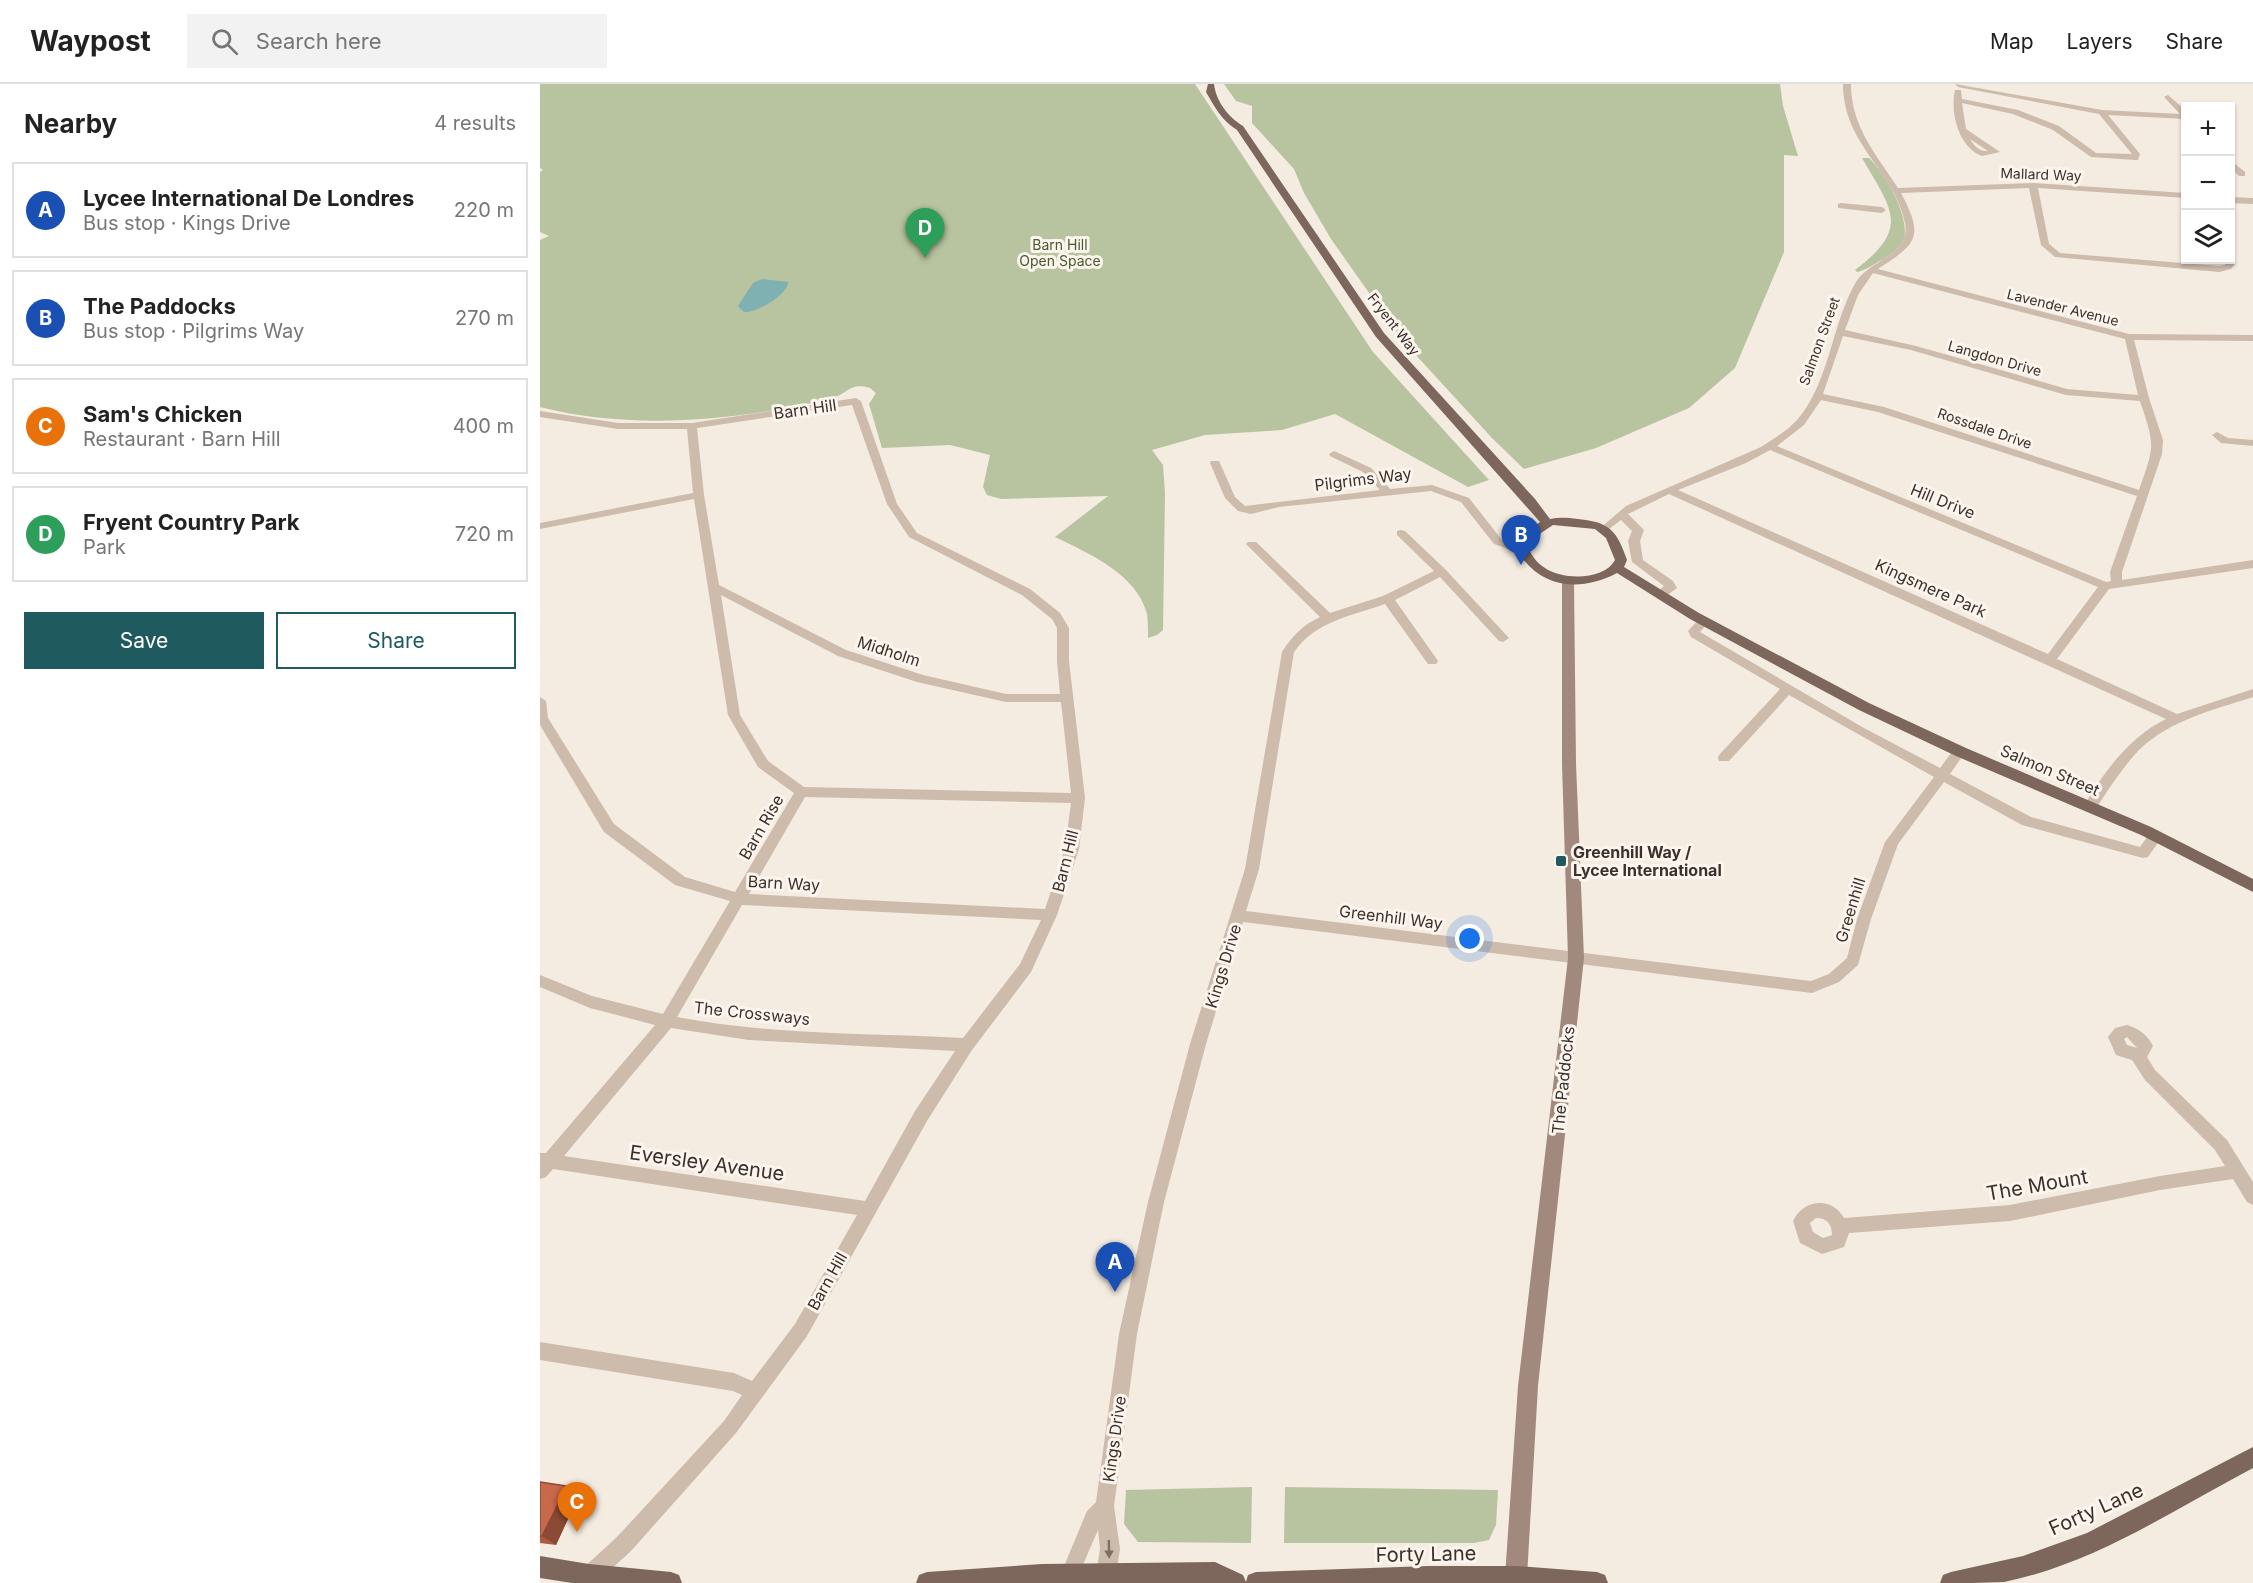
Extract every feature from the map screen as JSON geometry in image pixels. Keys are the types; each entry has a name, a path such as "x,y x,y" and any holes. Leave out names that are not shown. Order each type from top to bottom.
{"main road":[{"name":"Fryent Way","path":"1210,85 1210,92 1226,117 1240,128 1380,335 1546,522"},
{"path":"1546,522 1582,524 1605,529 1614,537 1621,560 1617,568 1582,580 1568,582 1552,577 1528,561 1523,550 1540,526 1546,522"},
{"name":"Salmon Street","path":"1617,568 1704,621 1844,696 1960,751 2155,837 2228,871 2253,886"},
{"name":"Forty Lane","path":"1951,1583 2020,1566 2070,1550 2136,1521 2253,1457"},
{"path":"540,1567 584,1579 671,1583"},
{"path":"927,1583 1106,1579 1215,1573 1235,1583"},
{"name":"Forty Lane","path":"1256,1583 1429,1577 1516,1577 1597,1583"}],"street":[{"name":"Salmon Street","path":"1605,529 1621,514 1769,446 1800,423 1817,396 1852,298 1871,270 1899,253 1909,241 1909,223 1894,191 1862,139 1851,115 1845,97 1847,84"},
{"path":"1963,131 1957,115 1958,84 2102,112 2181,116"},
{"path":"2168,98 2181,111"},
{"path":"1957,100 2015,112 2056,128 2094,155 2135,158 2136,154 2102,112"},
{"path":"2235,167 2242,174"},
{"name":"Mallard Way","path":"1894,191 2033,185 2181,196"},
{"path":"2033,185 2045,246 2058,255 2218,269 2231,264"},
{"path":"2235,200 2253,201"},
{"path":"1841,206 1882,210"},
{"name":"Lavender Avenue","path":"1871,270 2129,338 2250,338"},
{"name":"Langdon Drive","path":"1840,332 1913,348 2066,392 2144,398"},
{"path":"2050,660 2111,585 2157,454 2158,440 2144,398 2129,338"},
{"path":"2250,338 2253,349"},
{"name":"Rossdale Drive","path":"1817,396 1880,409 2142,494"},
{"name":"Barn Hill","path":"540,414 618,426 692,426 856,402 892,504 913,535 1026,591 1056,616 1063,628 1063,662 1078,798 1072,849 1050,915 1026,968 967,1045 921,1116 801,1330 730,1427 624,1544 584,1579"},
{"name":"Barn Rise","path":"543,1165 666,1023 801,792 763,764 734,715 699,495 692,426"},
{"path":"2217,435 2226,441 2253,443"},
{"name":"Hill Drive","path":"1769,446 2111,585"},
{"path":"1334,454 1367,470 1387,492"},
{"name":"Pilgrims Way","path":"1215,463 1233,504 1244,511 1257,512 1278,504 1344,499 1432,488 1465,500 1498,542 1523,550"},
{"name":"Kingsmere Park","path":"1671,491 2050,660 2176,719"},
{"path":"540,526 699,495"},
{"path":"1621,514 1638,530 1634,541 1638,562 1669,584 1671,588 1661,594"},
{"path":"1401,533 1503,638"},
{"path":"1252,544 1328,618"},
{"path":"2111,585 2253,564"},
{"name":"Kings Drive","path":"1105,1506 1128,1334 1156,1203 1198,1044 1252,869 1287,652 1298,635 1328,618 1388,599 1441,572"},
{"name":"The Paddocks","path":"1516,1577 1528,1386 1576,958 1569,764 1568,582"},
{"name":"Midholm","path":"714,587 842,653 921,679 1006,698 1067,698"},
{"path":"1388,599 1432,660"},
{"path":"1704,621 1694,631 1695,634 1787,688 2027,821 2143,853 2155,837"},
{"path":"1724,758 1787,688"},
{"path":"2090,807 2116,768 2152,732 2176,719 2253,693"},
{"name":"Barn Way","path":"540,701 541,718 609,828 680,881 740,899 1050,915"},
{"name":"Greenhill","path":"1576,958 1800,987 1812,987 1834,978 1853,962 1864,919 1892,842 1944,776 1960,751"},
{"path":"801,792 1078,798"},
{"name":"Greenhill Way","path":"1237,916 1576,958"},
{"name":"The Crossways","path":"540,981 572,997 666,1023 823,1039 967,1045"},
{"path":"2137,1055 2150,1075 2221,1144 2253,1197"},
{"name":"Eversley Avenue","path":"543,1165 869,1209"},
{"name":"The Mount","path":"1841,1226 2010,1213 2160,1183 2238,1172"},
{"path":"540,1351 734,1382 755,1392"},
{"path":"1067,1579 1094,1518 1105,1506"},
{"path":"1105,1506 1110,1549 1106,1579"}],"green space":[{"name":"Barn Hill Open Space","path":"540,84 1195,84 1373,352 1489,480 1468,487 1335,414 1282,430 1205,435 1152,450 1163,465 1165,493 1163,630 1148,638 1147,614 1142,600 1133,587 1110,566 1055,537 1108,496 1001,499 987,495 983,487 990,455 950,445 882,448 869,404 876,393 870,388 853,387 824,400 769,411 683,420 625,420 540,407 540,240 549,236 540,232 540,172 543,170 540,168"},
{"path":"1224,84 1780,84 1783,106 1798,156 1784,155 1784,252 1735,368 1689,408 1596,448 1524,469 1492,438 1403,341 1331,239 1304,193 1294,169 1252,123 1252,106 1236,101"},
{"path":"1862,158 1869,158 1888,183 1902,213 1905,233 1903,242 1886,258 1857,272 1855,270 1884,242 1890,230 1891,218 1888,205"},
{"path":"1252,1487 1251,1543 1138,1542 1124,1524 1126,1490"},
{"path":"1285,1487 1498,1490 1496,1525 1489,1540 1474,1543 1284,1543"}],"water":[{"path":"762,279 788,282 787,287 771,302 756,310 744,312 738,306 753,283"}],"building":[{"path":"540,1482 567,1486 542,1536 540,1536"}],"place":[{"name":"Fryent Country Park","path":"925,258"},
{"name":"The Paddocks","path":"1521,565"},
{"name":"Greenhill Way / Lycee International","path":"1561,861"},
{"name":"Lycee International De Londres","path":"1115,1292"},
{"name":"Sam's Chicken","path":"577,1532"}]}
